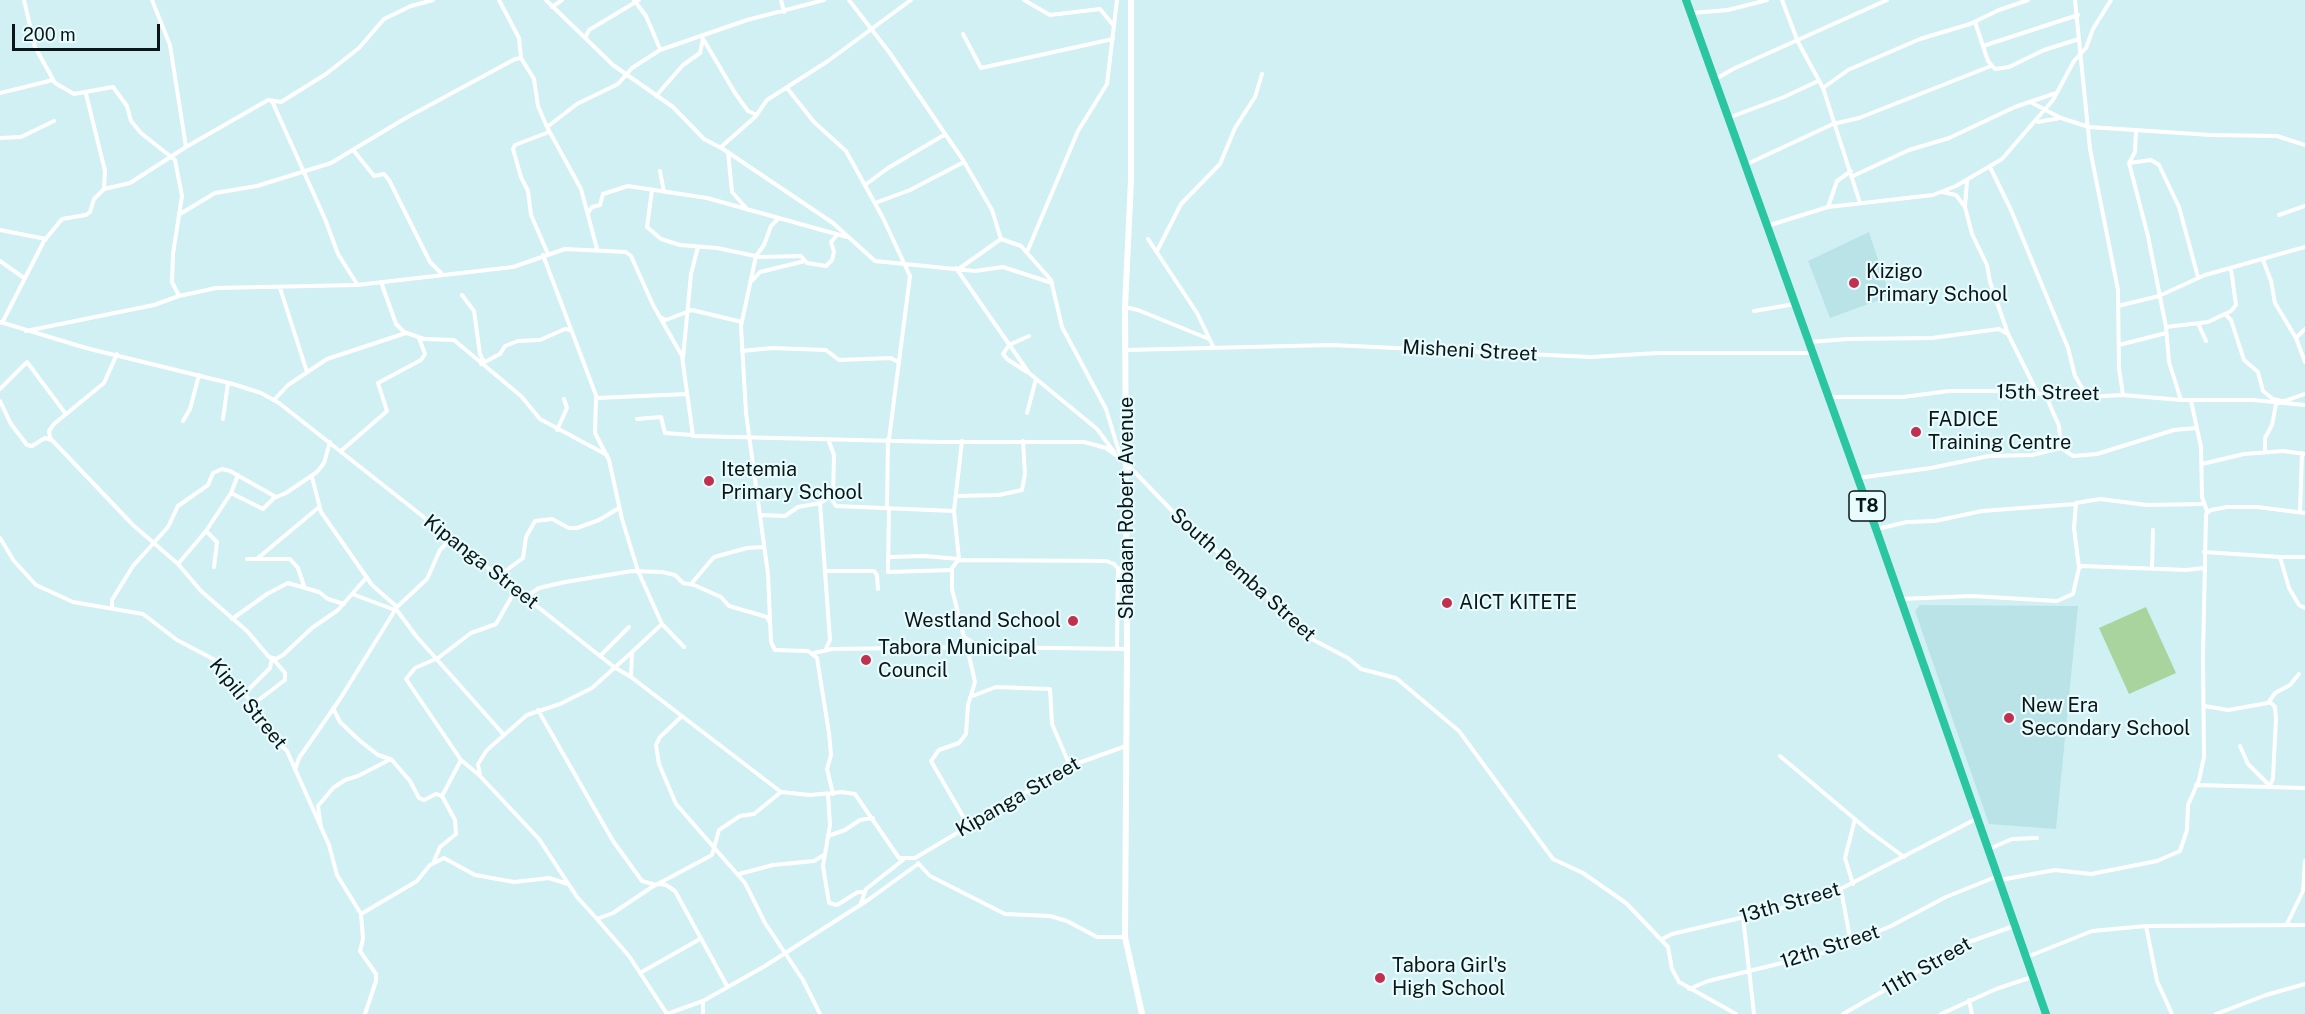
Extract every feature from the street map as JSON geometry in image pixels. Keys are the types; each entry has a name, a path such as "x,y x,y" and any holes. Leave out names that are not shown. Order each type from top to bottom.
{"highway":[{"name":"T8","path":"1686,0 1876,529 2046,1014"}],"street":[{"path":"24,0 35,47 53,80 68,93 86,94 112,87 127,106 129,119 141,134 171,156 177,164 181,178 180,214 173,254 172,282 179,296"},
{"path":"152,0 170,45 186,147"},
{"path":"1,322 45,239 64,217 88,214 94,199 104,189 130,183 186,147 272,100 281,102 326,74 359,48 384,19 411,6 433,0"},
{"path":"499,0 519,38 521,58 534,79 538,106 548,130 580,186 597,249"},
{"path":"546,0 626,74 673,107 704,139 721,147 786,190 852,238 875,261 982,271 1003,267 1052,283"},
{"path":"552,7 562,0"},
{"path":"781,0 784,12"},
{"path":"684,647 662,624 638,571 619,508 608,455 595,433 596,397 570,330 531,215 528,191 521,177 513,149 548,130 583,100 618,84 626,74 660,50 703,38 747,20 824,0"},
{"path":"721,147 757,115 768,100 872,30 911,0"},
{"path":"1024,0 1050,15 1100,9 1115,27"},
{"path":"1027,252 1078,131 1107,84 1117,0"},
{"name":"Shabaan Robert Avenue","path":"1131,0 1131,180 1125,307 1127,464 1125,937 1142,1014"},
{"path":"1691,13 1728,10 1767,0"},
{"path":"1782,0 1798,42 1823,88 1860,203"},
{"path":"1714,80 1749,61 1798,42 1887,0"},
{"path":"1823,88 1848,70 1920,39 1975,22 1993,12 2028,0"},
{"path":"2076,0 2089,127 2118,306 2123,395"},
{"path":"1941,192 2002,159 2037,122 2057,93 2111,0"},
{"path":"585,38 590,30 636,1 646,16 660,50"},
{"path":"852,1 964,162 992,210 1001,239"},
{"path":"1983,46 2078,15"},
{"path":"1975,22 1991,66 1997,69 2009,67 2044,50 2079,39"},
{"path":"963,34 981,68 1113,39"},
{"path":"656,96 683,64 700,53 703,38"},
{"path":"703,38 744,106 757,115"},
{"path":"180,214 215,193 257,186 331,163 404,119 513,60 521,58"},
{"path":"1744,165 1833,124 1859,118 1991,66"},
{"path":"1157,251 1182,204 1220,164 1235,128 1255,97 1262,74"},
{"path":"0,93 53,80"},
{"path":"1728,118 1784,97 1818,81"},
{"path":"787,88 814,122 846,151 875,203 905,264 911,282 889,439 887,569 890,573 952,570"},
{"path":"1828,207 1837,181 1852,173 1909,150 1949,138 2030,102 2057,93"},
{"path":"86,94 105,171 104,189"},
{"path":"272,100 302,172 325,219 338,254 357,285"},
{"path":"2030,102 2061,118 2089,127 2277,136 2305,145"},
{"path":"2037,122 2061,118"},
{"path":"0,138 21,137 54,121"},
{"path":"2136,131 2135,152 2128,163 2148,236 2166,327 2169,362 2181,400"},
{"path":"865,185 888,168 944,135"},
{"path":"354,151 374,176 382,174 389,180 430,262 441,274"},
{"path":"728,152 732,192 748,211"},
{"path":"2128,163 2151,160 2159,165 2179,207 2197,264 2198,278"},
{"path":"875,203 910,190 964,162"},
{"path":"1990,167 2012,210 2049,308 2068,348 2075,376 2087,396"},
{"path":"660,171 664,192"},
{"path":"1968,178 1965,184 1965,207 1972,234 1987,265 1990,282 2008,334 2037,393"},
{"path":"588,213 592,207 600,205 603,194 614,188 628,186 707,198 852,238"},
{"path":"652,190 649,230 669,242 756,256 801,256 806,261"},
{"path":"1766,226 1828,207 1941,192 1956,195 1965,207"},
{"path":"2279,215 2305,206"},
{"path":"778,219 771,225 764,245 756,256 742,322 742,351 753,455 752,468 757,482 768,574 771,642 774,649 814,653 978,647 1127,649"},
{"path":"0,230 45,239"},
{"path":"751,282 760,273 806,261 828,265 833,255 831,242 838,234"},
{"path":"958,268 1001,239 1015,243 1027,252 1052,283 1062,327 1106,409 1121,459"},
{"path":"1148,239 1197,313 1213,346"},
{"path":"693,436 683,359 694,255 698,247"},
{"path":"2118,306 2159,296 2198,278 2305,247"},
{"path":"26,331 154,305 179,296 216,288 357,285 513,267 565,249 597,249 629,254 683,359"},
{"path":"2263,260 2271,280 2275,303 2296,338 2305,362"},
{"path":"0,261 24,278"},
{"path":"958,268 1029,373 1097,429 1116,455"},
{"path":"2166,327 2208,322 2226,315 2236,306 2231,269"},
{"path":"381,282 396,324 407,333 418,337 453,340 521,396 540,419 608,455"},
{"path":"280,288 307,372"},
{"path":"462,295 474,311 483,363"},
{"path":"1754,311 1796,304"},
{"path":"1125,307 1138,310 1209,339"},
{"path":"660,317 666,320 688,311 742,322"},
{"path":"2226,315 2231,320 2244,360 2258,372 2263,391 2273,399 2282,401"},
{"name":"Kipanga Street","path":"1,322 26,331 228,383 261,393 274,400 500,575 614,667 631,677 781,792"},
{"path":"2198,323 2206,341"},
{"path":"483,363 500,354 505,346 518,341 540,340 565,329 570,330"},
{"path":"1809,342 1857,338 1932,338 1999,329 2008,334"},
{"path":"2296,338 2305,329"},
{"path":"274,400 307,372 337,354 407,333"},
{"path":"2119,345 2166,333"},
{"path":"1029,336 1009,345 1004,351 1004,356 1029,373"},
{"path":"341,451 387,411 378,383 421,360 424,354 418,337"},
{"name":"Misheni Street","path":"1126,350 1213,346 1401,347 1591,357 1658,353 1813,353"},
{"path":"742,351 772,348 826,350 838,360 891,357 899,362"},
{"path":"51,440 49,431 65,413 104,383 117,354"},
{"path":"0,389 27,362 65,413"},
{"path":"183,421 190,409 199,375"},
{"path":"1027,414 1035,380"},
{"path":"223,419 228,383"},
{"name":"15th Street","path":"1827,397 1903,397 1949,391 2037,393 2068,398 2123,395 2191,401 2253,400 2305,405"},
{"path":"596,397 610,399 687,394"},
{"path":"2265,452 2265,438 2272,425 2276,404 2305,394"},
{"path":"2045,395 2056,419 2061,448 2067,454 2084,456 2174,430 2196,428"},
{"path":"557,430 567,408 564,399"},
{"path":"0,400 11,424 27,445 32,446 45,438 51,440 134,525 178,564 197,587 247,631 285,673 285,680 252,705"},
{"path":"2191,401 2202,464 2203,504 2207,511 2204,552 2204,757 2196,785 2305,788"},
{"path":"637,419 661,417 665,433 693,436 1095,443 1116,455"},
{"path":"828,439 834,455 834,505"},
{"path":"962,441 954,511 959,560 952,570 953,591 963,635 978,647"},
{"path":"956,496 999,495 1022,490 1025,474 1023,441"},
{"path":"231,492 261,510 276,497 312,477 321,468 330,442"},
{"path":"1857,479 1931,468 1989,456 2032,455 2061,448"},
{"path":"2202,464 2265,452 2304,453 2300,511"},
{"name":"South Pemba Street","path":"1116,455 1177,516 1266,595 1304,635 1345,656 1361,669 1396,678 1459,731 1553,859 1578,870 1620,898 1662,939"},
{"path":"112,607 112,600 130,569 168,527 178,506 208,486 213,472 222,469 238,475 276,497"},
{"path":"178,564 206,531 231,492 238,475"},
{"path":"312,477 319,507 376,590 396,609 416,636 438,658 504,735"},
{"path":"760,514 785,516 798,507 820,503 830,497 834,505"},
{"path":"1876,529 1893,524 1935,521 1982,511 2074,504 2100,499 2147,505 2203,504"},
{"path":"820,503 830,640 825,651"},
{"path":"1899,599 1971,596 2062,601 2073,594 2079,568 2074,535 2074,504"},
{"path":"834,505 954,511"},
{"path":"258,558 319,507"},
{"path":"2207,511 2242,507 2305,513"},
{"path":"500,575 523,558 526,537 535,520 552,519 574,528 599,520 619,508"},
{"path":"2152,568 2153,530"},
{"path":"206,531 217,542 214,567"},
{"name":"Kipili Street","path":"0,538 14,561 36,585 73,602 142,614 177,640 217,661 246,696 261,727 287,751 322,831 338,875 361,914 363,939 360,952 376,976 365,1014"},
{"path":"295,771 299,758 396,609 427,579 440,550 452,538"},
{"path":"691,584 714,557 747,548 764,547"},
{"path":"2204,552 2305,557"},
{"path":"888,557 1106,561 1118,568 1127,580"},
{"path":"2280,557 2289,588 2299,605 2305,609"},
{"path":"247,559 290,559 298,568 305,586"},
{"path":"2079,568 2087,565 2186,570 2204,568"},
{"path":"1117,648 1118,568"},
{"path":"526,597 547,585 638,571 671,574 683,583 691,584 721,597 729,606 766,617 770,624"},
{"path":"825,571 874,571 877,575 878,589"},
{"path":"246,696 251,687 270,668 273,659 283,655 312,628 344,604 367,577"},
{"path":"232,619 284,584 305,586 328,599 344,604"},
{"path":"516,589 496,624 471,633 438,658 420,665 406,679 461,760 480,776 539,839 569,884 640,973 667,1014 703,1001 785,953 918,864"},
{"path":"352,594 396,609"},
{"path":"480,776 479,761 527,715 560,704 592,688 662,624"},
{"path":"600,656 629,627"},
{"path":"967,648 975,677 964,737 959,743 939,750 931,761 968,825"},
{"path":"631,653 631,677"},
{"path":"597,919 613,913 657,884 712,855 719,830 740,816 754,814 781,792 810,795 831,794 855,794 895,854 903,860 865,891 858,892 837,905 830,905 823,866 831,794 827,769 831,755 830,733 824,710 818,662 814,653"},
{"path":"2270,702 2275,693 2290,685 2300,674"},
{"path":"970,697 996,687 1050,689 1052,724 1070,766"},
{"path":"2205,706 2228,710 2270,702"},
{"path":"2270,702 2275,707 2276,719 2273,778 2270,787"},
{"path":"333,708 340,722 359,740 378,755 391,759 410,781 419,798 424,800 436,794 442,796 455,820 456,834 440,847 434,861 417,881 361,914"},
{"path":"538,710 613,841 642,881 666,885 675,891 727,986"},
{"path":"682,716 657,741 657,758 676,804 738,874 820,1014"},
{"name":"Kipanga Street","path":"903,860 915,858 1070,766 1126,746"},
{"path":"2240,746 2248,764 2270,787"},
{"path":"1780,756 1904,857"},
{"path":"322,831 318,808 326,795 345,780 391,759"},
{"path":"442,796 461,760"},
{"name":"12th Street","path":"1689,989 1708,981 1750,972 1851,943 1891,926 1946,897 1999,878 2055,870 2091,874 2176,855 2184,842 2188,804 2196,785"},
{"path":"828,836 860,820 873,818"},
{"name":"13th Street","path":"1662,939 1672,934 1801,904 1841,890 1977,818"},
{"path":"1853,884 1845,858 1856,819"},
{"path":"1989,849 2012,839 2037,838"},
{"path":"738,874 748,874 773,865 814,861 824,855"},
{"path":"915,858 930,876 1005,914 1027,917 1050,916 1067,921 1097,937 1125,937"},
{"path":"434,861 449,859 471,874 510,881 549,878 569,884"},
{"path":"814,861 823,866"},
{"path":"2287,924 2303,891 2305,861"},
{"path":"1841,890 1851,943"},
{"path":"861,904 865,891"},
{"path":"1743,917 1754,1014"},
{"path":"2027,957 2092,931 2146,926 2211,928 2305,925"},
{"name":"11th Street","path":"1843,1014 1969,942 2014,926"},
{"path":"2146,926 2157,981 2172,1014"},
{"path":"640,973 700,939"},
{"path":"1662,939 1670,951 1674,974 1689,989 1736,1014"},
{"path":"1941,1014 1970,1000 2033,977"},
{"path":"2216,1014 2266,995 2305,984"},
{"path":"1970,1000 1972,1014"},
{"path":"703,1001 703,1014"}],"shaded area":[{"path":"1869,232 1890,296 1830,318 1808,261"},
{"name":"New Era Secondary School","path":"1920,605 2078,606 2056,829 1989,824 1915,611"}],"green space":[{"path":"2146,607 2176,673 2129,694 2099,628"}],"place":[{"name":"Kizigo Primary School","path":"1854,283"},
{"name":"FADICE Training Centre","path":"1916,432"},
{"name":"Itetemia Primary School","path":"709,481"},
{"name":"AICT KITETE","path":"1447,603"},
{"name":"Westland School","path":"1073,621"},
{"name":"Tabora Municipal Council","path":"866,660"},
{"name":"New Era Secondary School","path":"2009,718"},
{"name":"Tabora Girl's High School","path":"1380,978"}]}
